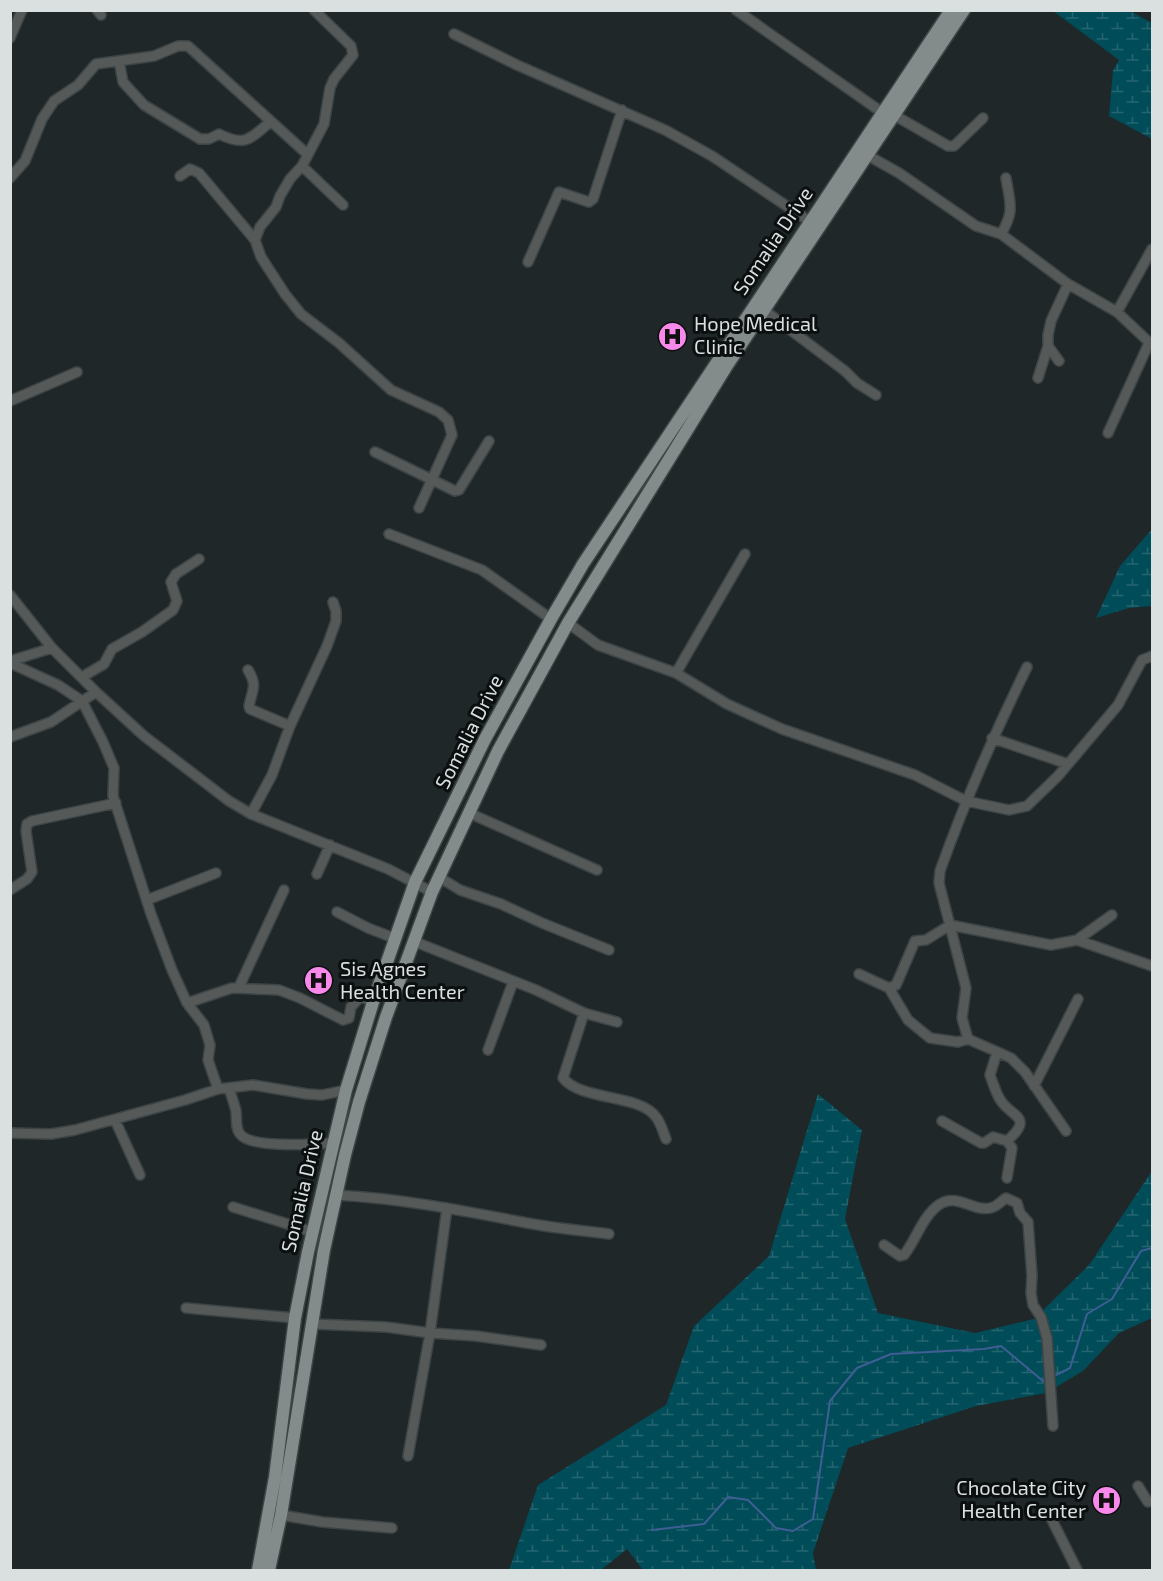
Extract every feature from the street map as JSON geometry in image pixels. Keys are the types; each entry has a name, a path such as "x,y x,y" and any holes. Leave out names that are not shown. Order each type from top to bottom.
{"main road":[{"name":"Somalia Drive","path":"269,1570 281,1515 335,1195 359,1102 413,941 432,892 498,751 568,623 682,437 867,154 951,10"},
{"name":"Somalia Drive","path":"258,1570 275,1477 296,1318 333,1143 346,1090 373,1002 415,882 485,739 551,619 648,464 809,221 964,10"}],"street":[{"path":"10,38 22,10"},
{"path":"255,240 260,227 276,207 290,179 302,166 324,124 330,88 334,79 353,55 351,46 314,10"},
{"path":"736,10 889,114 948,146 954,146 983,118"},
{"path":"454,33 517,65 665,130 712,156 809,221"},
{"path":"10,178 25,161 42,119 54,101 78,85 96,64 154,56 178,46 188,46 307,154"},
{"path":"118,61 123,82 144,105 200,139 219,134 238,141 248,141 270,122"},
{"path":"528,262 559,192 589,202 593,199 622,110"},
{"path":"867,154 915,183 976,226 1001,234 1068,285 1117,312 1151,344 1108,433"},
{"path":"302,166 343,205"},
{"path":"180,176 190,169 199,173 255,240 261,257 301,314 339,343 391,390 439,412 448,420 452,435 419,508"},
{"path":"1001,234 1010,219 1011,205 1006,178"},
{"path":"1117,312 1152,249"},
{"path":"1038,378 1048,346 1051,321 1068,285"},
{"path":"764,310 876,396"},
{"path":"1048,346 1059,361"},
{"path":"10,401 77,372"},
{"path":"375,452 452,490 459,490 489,441"},
{"path":"389,534 482,570 551,619"},
{"path":"676,673 745,554"},
{"path":"82,677 96,671 104,664 112,649 142,632 173,610 177,601 171,582 176,574 199,559"},
{"path":"10,595 52,648 96,692 144,736 229,801 251,814 330,845 415,882 432,892"},
{"path":"251,814 272,775 290,726 330,638 336,621 333,602"},
{"path":"568,623 598,645 676,673 727,704 782,729 915,775 966,801 1009,810 1027,806 1068,764 1118,705 1142,660 1152,656"},
{"path":"10,662 52,648"},
{"path":"10,662 58,685 82,701 114,768 113,796 172,970 187,1003 204,1025 210,1045 208,1060 218,1089"},
{"path":"968,1039 963,1018 966,988 939,883 940,871 992,738 1027,667"},
{"path":"248,670 254,680 250,709 290,726"},
{"path":"10,737 51,722 96,692"},
{"path":"992,738 1068,764"},
{"path":"10,890 27,879 32,872 27,824 116,803"},
{"path":"469,813 597,870"},
{"path":"317,874 330,845"},
{"path":"147,900 216,873"},
{"path":"439,877 460,890 501,904 562,932 609,950"},
{"path":"239,987 284,890"},
{"path":"338,912 368,928 394,938"},
{"path":"889,988 896,986 915,941 926,940 950,926 1051,945 1077,940 1112,915"},
{"path":"1077,940 1152,966"},
{"path":"413,941 584,1012 617,1022"},
{"path":"859,974 889,988 908,1020 930,1038 958,1042 968,1039 1011,1058 1025,1072 1066,1131"},
{"path":"488,1050 513,982"},
{"path":"187,1003 232,987 279,990 343,1020 349,1018 351,1007 359,998 373,1002"},
{"path":"1034,1086 1078,999"},
{"path":"584,1012 563,1078 579,1090 629,1102 650,1111 656,1117 666,1139"},
{"path":"997,1052 990,1075 1001,1102 1017,1114 1020,1122 1017,1133 1007,1141"},
{"path":"10,1133 51,1134 75,1130 218,1089 253,1085 306,1095 322,1095 346,1090"},
{"path":"229,1088 236,1109 237,1130 241,1136 249,1140 276,1144 333,1143"},
{"path":"115,1120 140,1174"},
{"path":"942,1121 981,1143 993,1137 1007,1141 1011,1148 1007,1178"},
{"path":"335,1195 370,1197 609,1234"},
{"path":"884,1245 900,1256 904,1256 930,1214 941,1203 957,1200 973,1207 989,1209 1006,1198 1015,1200 1022,1218 1028,1222 1031,1293 1033,1305 1041,1317 1047,1338 1053,1426"},
{"path":"233,1207 313,1232"},
{"path":"408,1456 430,1334 447,1208"},
{"path":"186,1308 296,1318"},
{"path":"312,1324 386,1327 430,1334 476,1336 541,1345"},
{"path":"1138,1486 1145,1500 1152,1501"},
{"path":"281,1515 322,1522 392,1528"},
{"path":"1052,1520 1077,1570"}],"green space":[{"path":"1053,11 1130,11 1152,23 1152,139 1109,116 1113,70 1119,60"},
{"path":"1152,529 1152,606 1129,608 1096,618 1120,566"},
{"path":"818,1094 862,1130 845,1219 878,1313 975,1333 1034,1319 1089,1265 1152,1171 1152,1318 1119,1333 1083,1371 1046,1393 976,1406 848,1448 813,1553 816,1570 643,1570 627,1549 601,1570 509,1570 538,1485 666,1405 694,1326 769,1256"}],"waterway":[{"path":"1052,1377 1070,1368 1087,1314 1112,1299 1141,1251 1152,1248"},
{"path":"652,1530 704,1524 728,1497 748,1500 776,1528 793,1531 813,1519 830,1401 857,1368 891,1354 1001,1346 1043,1381 1047,1379"}],"place":[{"name":"Hope Medical Clinic","path":"673,336"},
{"name":"Sis Agnes Health Center","path":"319,980"},
{"name":"Chocolate City Health Center","path":"1107,1500"}]}
